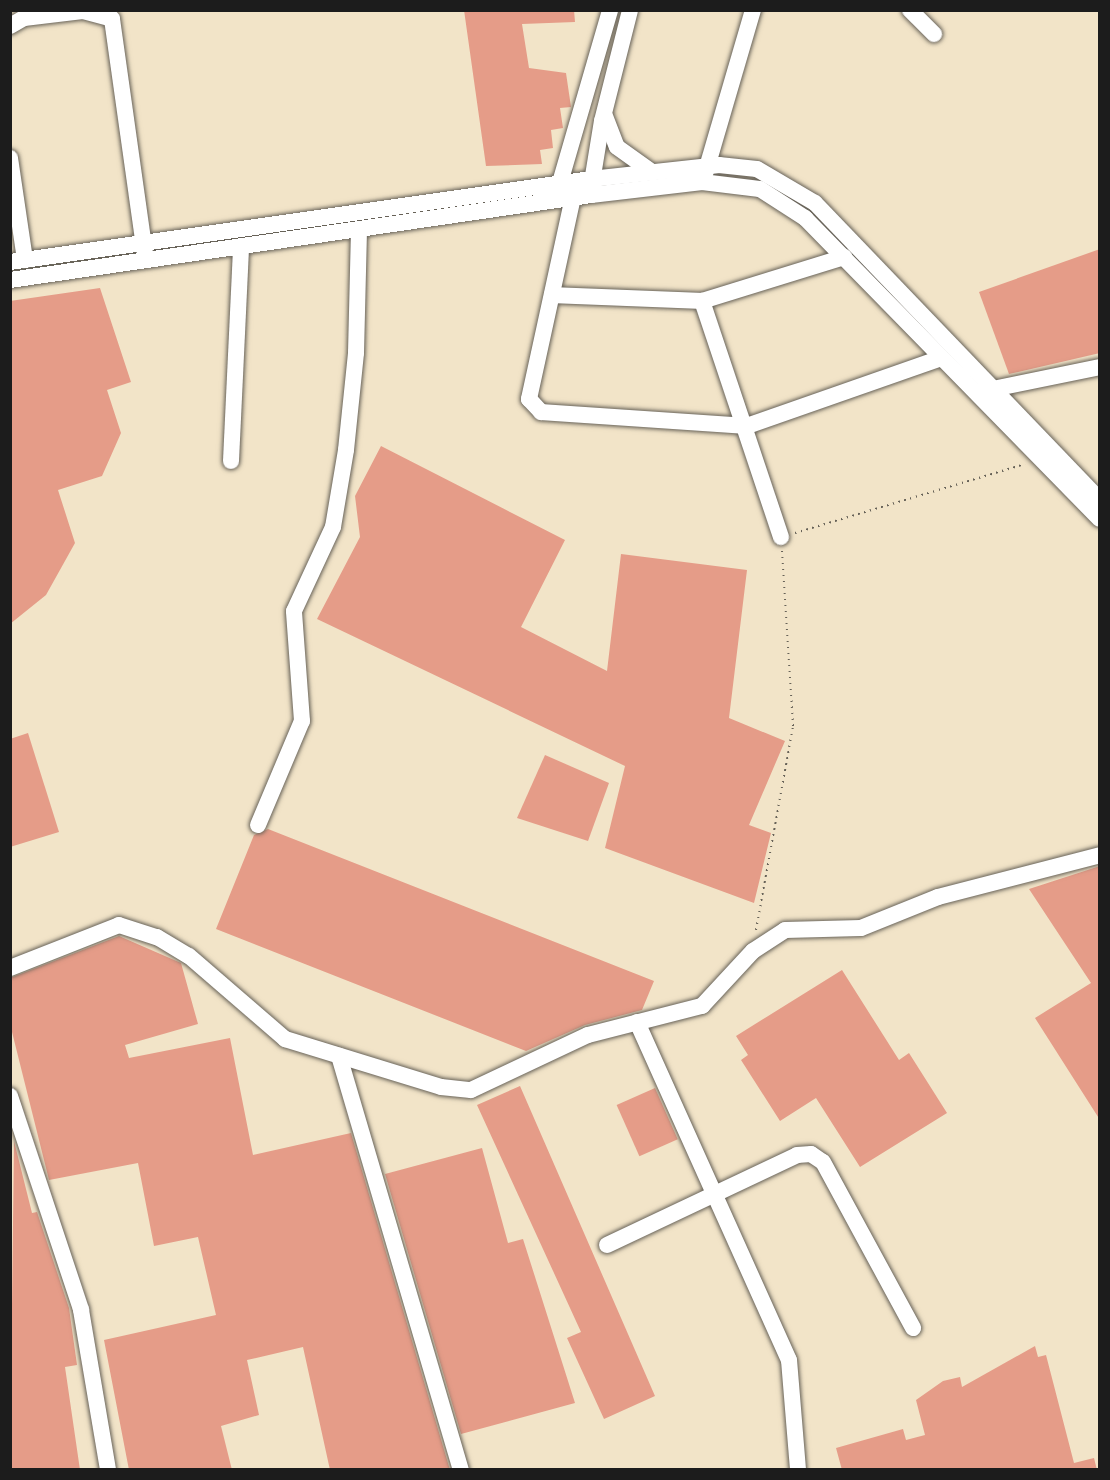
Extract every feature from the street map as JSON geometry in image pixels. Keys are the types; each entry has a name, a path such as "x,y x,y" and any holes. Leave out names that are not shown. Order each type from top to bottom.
{"street":[{"path":"610,10 562,194 552,295 529,399 541,412 747,426 938,359"},
{"path":"591,187 604,112 630,10"},
{"path":"704,174 753,10"},
{"path":"910,10 934,34"},
{"path":"10,26 24,18 83,11 111,15 147,262"},
{"path":"604,112 617,147 652,172"},
{"path":"10,158 18,261 562,194"},
{"path":"591,187 757,169 815,203 1040,460 1100,519"},
{"path":"10,280 359,232 562,194 652,172 704,174 774,196 844,257 938,359 981,392 1100,500"},
{"path":"258,825 302,721 294,611 333,527 346,450 356,353 359,232"},
{"path":"231,461 241,249"},
{"path":"552,295 702,301 844,257"},
{"path":"702,301 747,426 781,537"},
{"path":"981,392 1100,367"},
{"path":"10,968 119,925 158,938 189,957 285,1039 441,1087 471,1090 588,1035 702,1005 753,951 785,930 861,928 938,897 1100,855"},
{"path":"636,1023 712,1197 789,1360 798,1470"},
{"path":"339,1056 462,1470"},
{"path":"10,1096 81,1310 108,1470"},
{"path":"607,1245 797,1155 819,1158 913,1328"}],"path":[{"path":"753,951 793,726 781,537 1040,460"}],"building":[{"path":"464,10 574,10 575,22 522,24 529,68 566,73 571,107 560,108 563,128 551,130 553,148 540,150 542,164 486,166"},
{"path":"1100,249 1100,353 1009,374 979,292"},
{"path":"100,288 131,382 107,390 121,433 102,476 58,490 75,543 46,595 10,624 10,301"},
{"path":"381,446 565,540 521,627 607,671 621,554 747,570 729,718 785,741 749,825 771,833 754,903 605,848 625,766 317,619 360,537 355,496"},
{"path":"28,733 59,832 10,847 10,739"},
{"path":"545,755 609,783 588,841 517,818"},
{"path":"268,829 654,981 642,1010 585,1025 526,1051 216,929 254,835"},
{"path":"1100,866 1100,1120 1035,1018 1091,983 1029,889"},
{"path":"119,936 181,963 198,1024 125,1045 129,1058 230,1038 253,1155 351,1133 450,1470 330,1470 303,1347 247,1360 259,1415 221,1426 232,1470 129,1470 104,1340 216,1315 198,1237 154,1246 138,1163 49,1180 10,1024 10,978"},
{"path":"842,970 899,1060 909,1053 947,1113 860,1167 816,1098 780,1121 741,1060 748,1055 736,1036"},
{"path":"520,1086 655,1396 604,1419 567,1338 581,1332 477,1105"},
{"path":"655,1088 678,1139 639,1156 617,1105"},
{"path":"14,1141 32,1213 37,1212 69,1308 77,1365 65,1367 80,1470 10,1470"},
{"path":"482,1148 508,1243 523,1239 575,1403 461,1434 385,1174"},
{"path":"1035,1346 1038,1357 1046,1355 1074,1463 1094,1458 1097,1470 842,1470 836,1448 903,1429 906,1440 925,1435 916,1400 943,1381 960,1377 962,1387"}]}
